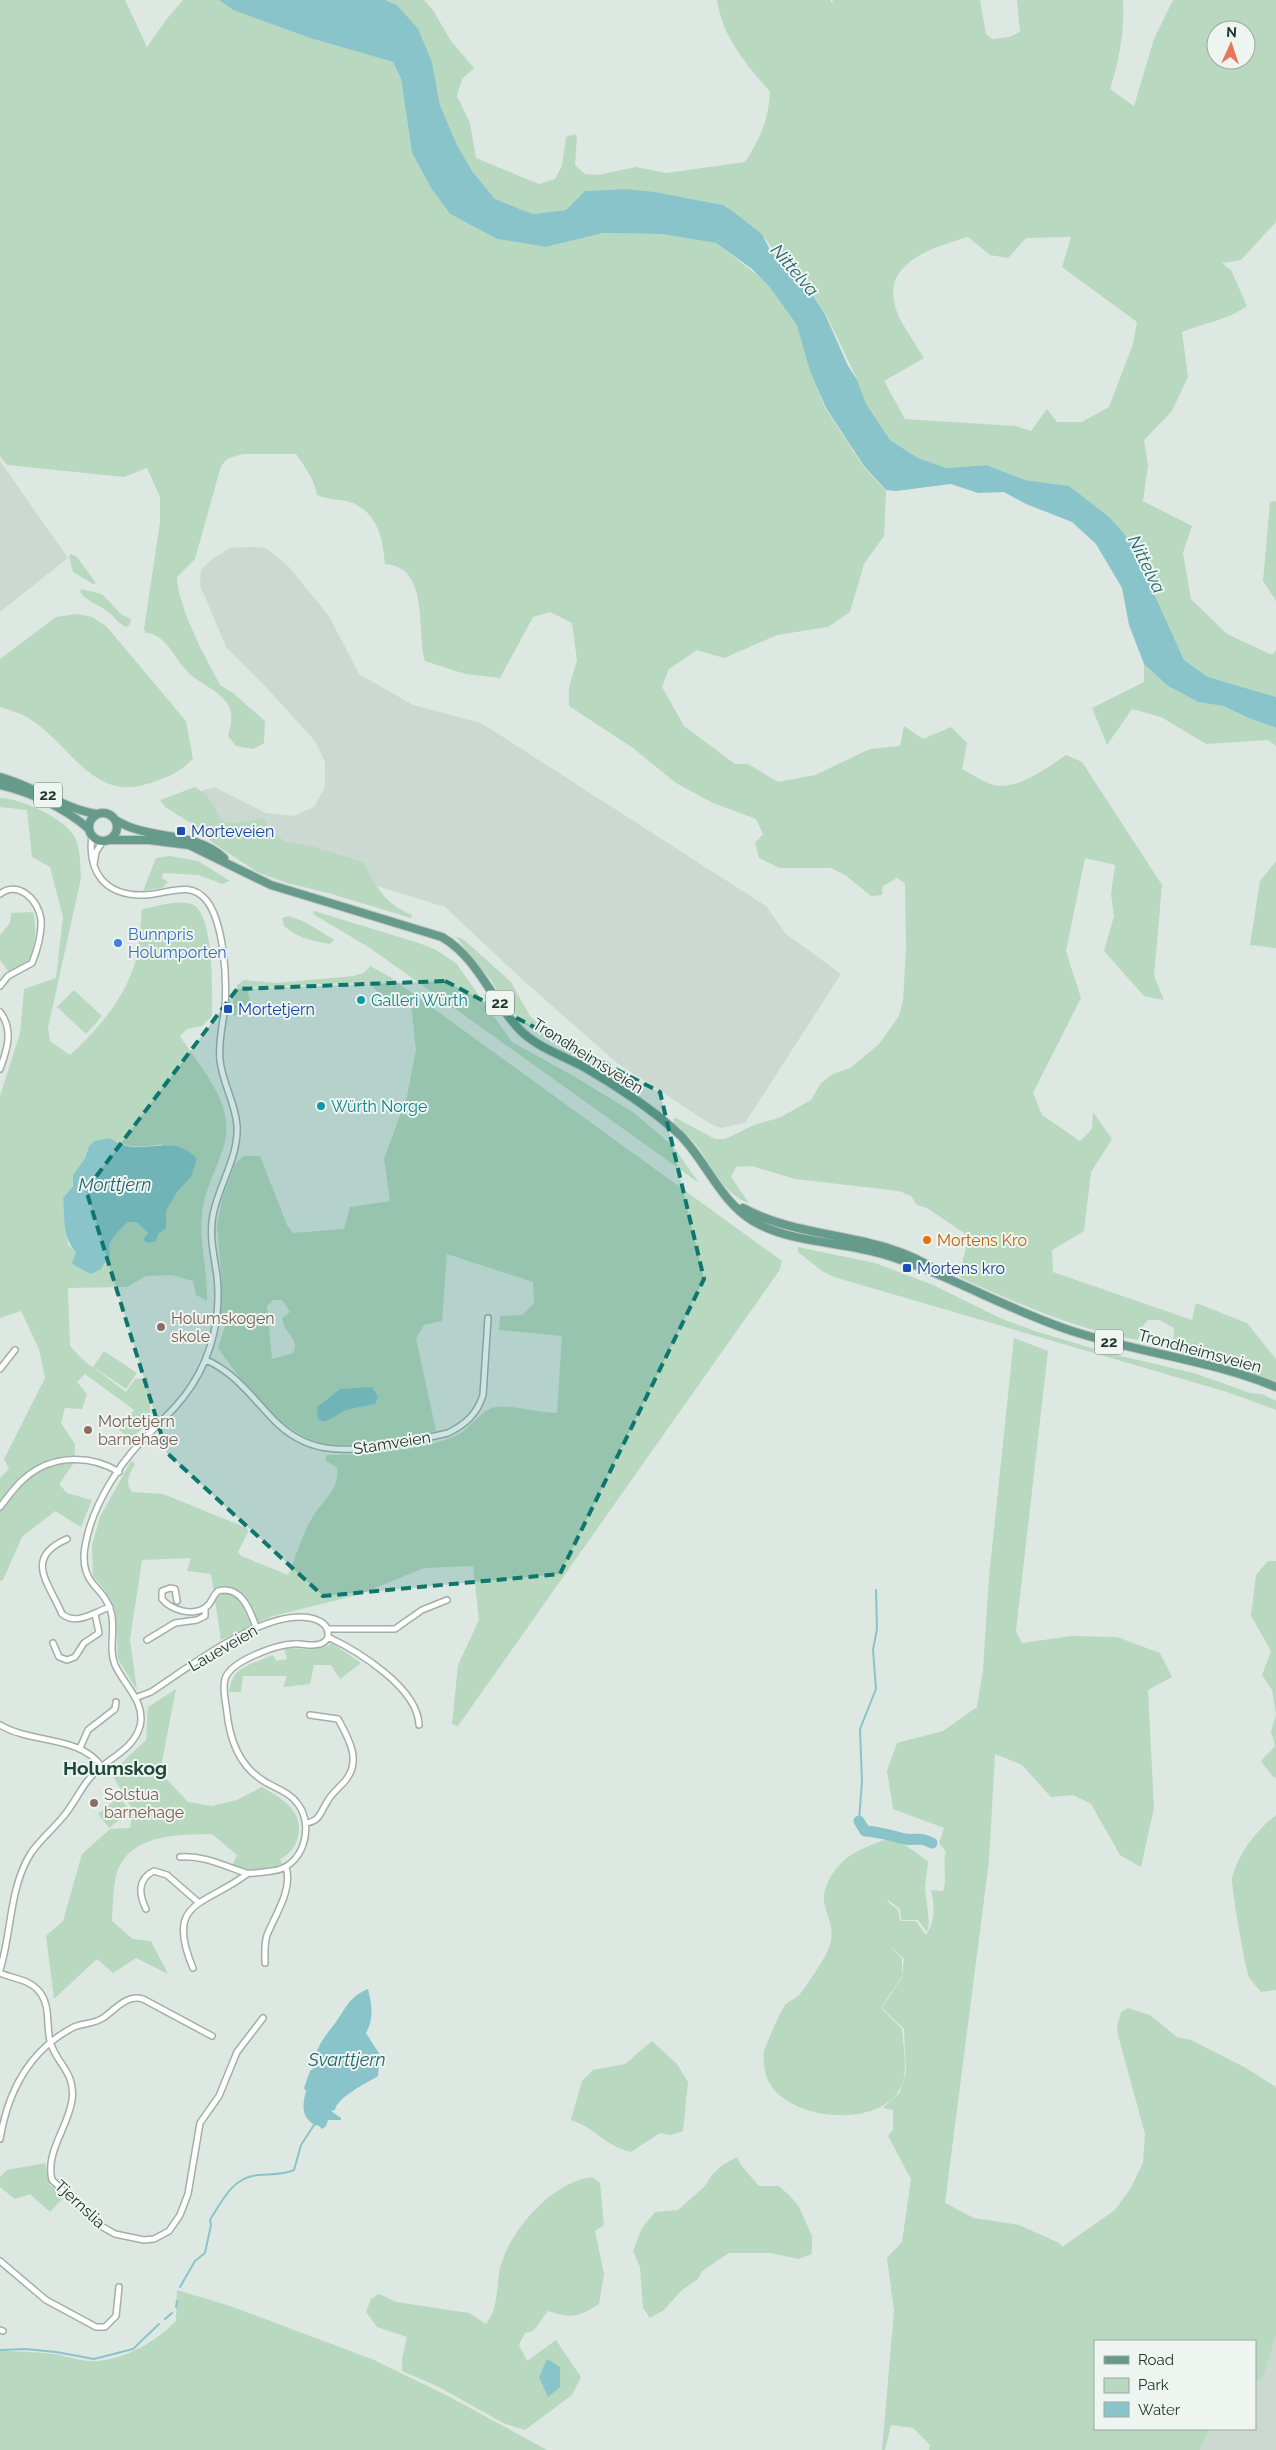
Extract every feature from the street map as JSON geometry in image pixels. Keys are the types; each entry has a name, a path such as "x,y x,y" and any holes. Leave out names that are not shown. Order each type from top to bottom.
{"main road":[{"name":"22","path":"0,777 26,786 82,811 96,814 108,813 117,821"},
{"name":"22","path":"0,785 38,798 69,814 90,832 106,840"},
{"path":"90,832 90,822 96,814"},
{"path":"106,840 117,832 117,821"},
{"name":"Trondheimsveien","path":"117,821 136,831 200,843 217,852 231,864"},
{"name":"Trondheimsveien","path":"106,840 149,840 182,844 231,864 271,885 413,926 448,941 469,959 513,1022 526,1036 543,1047 590,1070 667,1124 686,1141 720,1188 748,1218 773,1230 877,1252 948,1279 1076,1333 1235,1373 1276,1387"}],"street":[{"path":"0,1972 16,1891 25,1864 38,1844 64,1816 88,1780 129,1745 137,1734 141,1716 135,1698 113,1658 110,1607 87,1574 84,1558 88,1533 96,1510 119,1472 136,1448 182,1400 206,1360 214,1332 217,1297 211,1237 212,1218 234,1153 237,1133 234,1110 220,1062 219,1042 225,993 218,930 212,909 205,898 196,892 178,889 146,895 123,893 103,882 90,853 90,832"},
{"path":"94,865 96,852 106,840"},
{"path":"0,894 10,888 17,888 26,893 39,911 41,926 32,962 8,976 0,986"},
{"path":"0,1012 5,1019 9,1034 0,1069"},
{"name":"Stamveien","path":"206,1360 229,1373 278,1424 294,1437 321,1448 353,1450 448,1433 462,1426 473,1416 480,1406 482,1394 488,1318"},
{"path":"0,1369 15,1350"},
{"path":"0,1507 23,1479 38,1468 51,1463 84,1460 104,1464 119,1472"},
{"path":"67,1539 53,1545 42,1562 42,1574 62,1614 66,1618 76,1619 95,1614 110,1607"},
{"path":"178,1601 176,1590 170,1588 162,1591 163,1602 177,1609 190,1612 205,1608 218,1591 233,1592 245,1603 256,1627"},
{"path":"419,1725 416,1711 391,1677 328,1637 328,1629 395,1629 422,1610 447,1600"},
{"path":"147,1640 175,1623 203,1618 206,1613 205,1608"},
{"path":"53,1643 59,1657 67,1660 75,1657 84,1642 99,1632 95,1614"},
{"name":"Laueveien","path":"135,1698 151,1692 256,1627 298,1616 319,1621 328,1629"},
{"name":"Laueveien","path":"306,1822 302,1810 292,1796 255,1775 238,1754 230,1733 224,1682 228,1673 235,1666 266,1651 293,1644 318,1645 328,1637"},
{"path":"80,1748 88,1730 116,1709 116,1702"},
{"path":"180,1857 202,1858 247,1874 274,1871 286,1867 300,1853 306,1822 314,1821 320,1817 327,1802 350,1774 354,1763 352,1746 338,1719 310,1715"},
{"path":"0,1725 26,1737 80,1748 104,1766"},
{"path":"265,1963 267,1935 276,1917 287,1881 286,1867"},
{"path":"146,1909 140,1898 141,1888 144,1879 154,1872 167,1876 198,1902"},
{"path":"193,1968 185,1950 182,1935 187,1917 198,1902 233,1884 247,1874"},
{"name":"Tjernslia","path":"0,1972 28,1982 40,1991 47,2008 51,2044 68,2071 73,2086 72,2102 53,2154 50,2170 52,2180 101,2226 115,2234 144,2240 154,2239 169,2231 180,2215 188,2194 200,2124 219,2096 237,2052 263,2018"},
{"path":"0,2139 5,2114 19,2077 29,2063 74,2027 97,2022 121,2004 139,1998 212,2036"},
{"path":"0,2261 46,2300 96,2327 105,2327 116,2316 120,2287"}],"highlighted area":[{"path":"445,981 660,1092 704,1279 560,1574 323,1596 167,1453 86,1190 237,989"}],"shaded area":[{"path":"0,461 68,558 0,612"},
{"path":"230,548 266,548 288,566 329,616 359,674 413,705 481,723 766,906 786,934 841,974 745,1123 720,1128 709,1123 617,1063 525,982 445,907 300,862 187,819 185,796 214,787 266,813 293,816 314,807 325,787 325,762 315,741 265,686 226,647 200,585 201,570 211,560"},
{"path":"1276,2335 1276,2450 1200,2450 1209,2430 1256,2430 1256,2382 1264,2375"}],"green space":[{"path":"0,0 125,0 147,47 183,0 219,0 233,10 310,38 393,62 401,79 412,153 431,188 450,214 497,239 546,247 603,233 661,234 716,243 770,285 799,327 810,370 825,408 863,466 886,491 884,536 864,564 850,612 828,627 777,635 724,658 697,650 669,669 662,687 684,726 735,764 748,764 778,782 815,775 870,749 900,746 904,726 923,739 951,727 967,743 962,769 994,785 1012,785 1032,777 1066,755 1082,762 1162,885 1154,976 1164,1000 1144,996 1104,951 1114,916 1111,894 1115,865 1085,858 1066,951 1081,998 1033,1093 1042,1115 1080,1141 1092,1129 1093,1112 1112,1139 1091,1172 1084,1231 1052,1250 1053,1272 1192,1320 1196,1303 1247,1323 1276,1359 1276,1381 1179,1355 1173,1348 1174,1328 1159,1320 1148,1320 1142,1327 1138,1340 1115,1336 1070,1323 963,1279 959,1276 968,1239 964,1233 927,1208 917,1205 911,1196 899,1191 795,1179 752,1166 736,1167 731,1177 749,1203 732,1193 718,1177 694,1142 679,1129 673,1119 676,1118 715,1139 725,1139 754,1125 781,1117 811,1100 821,1083 833,1074 850,1068 879,1044 899,1016 903,1001 906,949 905,883 897,878 883,886 882,895 871,896 845,875 831,868 780,868 759,858 755,843 763,834 756,819 713,803 676,783 633,748 569,706 569,687 577,660 572,623 550,612 533,617 500,678 465,674 425,661 418,602 415,588 409,576 399,568 385,564 381,538 370,515 351,502 317,495 312,479 296,454 243,454 227,459 221,466 195,559 177,577 179,593 186,615 220,685 233,693 265,721 264,743 253,749 236,746 228,736 231,716 227,703 217,693 192,676 159,637 146,633 144,629 160,522 160,497 147,468 124,477 7,465 0,456"},
{"path":"385,0 424,0 433,10 451,41 474,68 462,79 457,96 470,123 476,158 539,184 555,179 562,166 566,137 575,134 577,138 575,165 585,174 598,175 636,167 666,173 745,162 763,128 768,111 770,92 744,61 730,38 724,26 717,0 830,0 832,3 833,0 980,0 986,34 992,39 1009,37 1020,32 1017,0 1123,0 1121,45 1110,89 1134,106 1154,39 1173,0 1276,0 1276,222 1241,260 1222,263 1231,270 1247,306 1224,318 1182,332 1188,377 1172,411 1144,440 1148,465 1143,501 1192,526 1183,553 1191,599 1227,634 1272,655 1276,650 1276,697 1208,677 1184,660 1152,592 1069,486 1025,480 987,465 947,468 918,458 890,440 865,404 855,375 827,316 811,292 788,271 762,234 723,205 624,189 585,191 566,210 533,214 495,199 472,171 457,145 440,105 432,62 397,5","holes":["968,237 990,255 1008,258 1026,238 1071,237 1062,267 1137,322 1133,344 1109,407 1082,422 1057,422 1047,409 1031,431 1015,426 905,419 884,381 924,358 900,319 894,300 894,285 900,272 909,262 922,254"]},
{"path":"1276,501 1276,601 1263,581 1270,502"},
{"path":"71,554 77,557 96,583 93,584 73,572 69,556"},
{"path":"81,589 102,594 121,614 131,619 130,624 127,627 121,624 107,611 86,598 80,592"},
{"path":"77,614 92,617 107,627 186,721 193,759 183,768 150,783 129,787 112,785 96,777 82,766 41,727 22,715 0,707 0,659 56,617"},
{"path":"1144,664 1168,686 1198,702 1223,706 1276,728 1276,746 1268,740 1206,744 1161,717 1132,709 1107,745 1092,708 1144,682"},
{"path":"195,787 206,795 219,817 224,821 231,823 244,822 263,818 271,831 286,842 311,846 363,862 382,894 394,905 412,915 411,918 328,893 287,883 257,872 213,843 194,825 165,807 160,800"},
{"path":"0,798 19,801 41,810 69,829 78,846 81,878 48,1028 50,1041 70,1055 100,1025 124,989 137,957 142,909 180,902 192,904 199,911 205,923 211,956 212,1016 202,1026 187,1029 180,1036 206,1073 221,1100 226,1130 224,1145 205,1196 202,1214 201,1225 207,1301 196,1295 193,1281 172,1275 146,1276 127,1287 68,1288 70,1346 83,1360 126,1392 135,1379 148,1378 151,1420 131,1439 119,1430 134,1410 85,1374 77,1382 87,1394 82,1409 65,1408 61,1423 75,1444 74,1463 59,1484 67,1493 92,1500 81,1527 55,1511 22,1537 3,1580 0,1581 0,1478 9,1469 4,1459 45,1378 39,1349 21,1311 0,1318 0,1096 20,1033 24,989 56,978 63,917 50,867 32,857 27,810 0,807","holes":["110,1138 129,1146 162,1144 191,1177 177,1192 166,1211 166,1228 144,1240 148,1233 137,1222 128,1222 114,1235 108,1248 76,1252 68,1244 63,1198 73,1186 73,1175 85,1158 89,1146"]},
{"path":"169,856 198,861 230,881 222,884 198,875 163,873 162,878 168,882 162,888 143,891 156,858"},
{"path":"1276,861 1276,948 1250,945 1260,881"},
{"path":"314,911 419,943 436,950 456,963 512,1042 577,1078 634,1113 673,1146 699,1183 370,948 313,914"},
{"path":"33,912 35,941 31,955 23,966 8,971 0,960 0,935 10,923 11,913"},
{"path":"289,916 307,923 334,940 330,944 300,936 284,926 282,918"},
{"path":"455,936 463,939 511,982 530,1016 544,1029 627,1081 644,1101 614,1079 523,1023 509,1009 491,980"},
{"path":"370,966 390,977 782,1261 779,1271 458,1726 452,1724 458,1665 479,1620 473,1566 424,1568 358,1595 273,1616 221,1640 211,1574 187,1571 191,1558 142,1560 130,1640 137,1690 118,1659 115,1610 104,1589 93,1576 92,1545 100,1517 131,1461 135,1464 128,1481 132,1492 163,1494 247,1528 248,1532 238,1552 241,1556 288,1575 308,1525 336,1482 337,1468 325,1460 327,1455 391,1451 439,1442 459,1434 484,1412 496,1407 557,1413 562,1336 499,1330 500,1316 522,1315 534,1303 533,1282 447,1254 442,1321 424,1325 416,1338 436,1431 360,1444 334,1445 316,1441 299,1434 267,1409 240,1378 218,1348 225,1326 220,1319 222,1285 217,1225 222,1200 235,1164 243,1156 260,1156 287,1225 293,1233 344,1229 350,1207 390,1201 384,1159 407,1096 416,1050 411,1003 396,998 382,998 371,984 341,983 252,987 248,992 250,1002 246,1008 234,1016 231,1011 237,985 244,980 277,983 353,976 364,973","holes":["273,1300 282,1300 290,1312 282,1318 283,1324 294,1340 295,1348 293,1353 272,1359 267,1306","340,1389 375,1404 346,1410 317,1407"]},
{"path":"74,990 102,1016 86,1034 57,1007"},
{"path":"798,1247 875,1263 933,1285 1000,1318 1035,1331 1108,1353 1194,1373 1250,1393 1262,1394 1276,1401 1276,1410 1227,1392 834,1277 822,1271 798,1252"},
{"path":"1014,1338 1048,1351 1016,1631 1022,1643 1072,1636 1117,1637 1160,1653 1172,1677 1148,1690 1154,1808 1141,1867 1120,1855 1091,1804 1073,1795 1051,1797 1022,1765 995,1754 989,1861 945,2203 974,2218 1019,2225 1059,2243 1062,2247 1115,2210 1130,2189 1143,2163 1145,2134 1118,2035 1117,2026 1121,2012 1128,2008 1150,2015 1177,2037 1191,2040 1246,2068 1276,2087 1276,2335 1264,2375 1256,2382 1256,2340 1094,2340 1094,2430 1209,2430 1200,2450 929,2450 930,2445 913,2428 891,2425 885,2450 882,2450 894,2311 887,2258 902,2242 911,2179 888,2136 893,2130 893,2110 883,2108 900,2092 906,2072 904,2029 882,2008 902,1977 904,1959 888,1944 902,1959 902,1976 881,2008 902,2029 905,2070 902,2085 898,2092 885,2104 868,2112 847,2115 825,2114 804,2109 786,2100 772,2087 765,2071 764,2052 781,2012 786,2004 797,1997 804,1989 827,1952 832,1935 824,1894 835,1870 847,1858 862,1849 885,1840 903,1844 928,1862 925,1887 929,1922 927,1932 918,1920 901,1920 900,1909 887,1901 898,1910 900,1921 916,1921 926,1935 929,1930 933,1914 931,1890 943,1891 945,1881 946,1852 939,1843 944,1828 893,1809 887,1771 897,1743 943,1731 977,1707 983,1670 989,1577"},
{"path":"104,1351 137,1373 126,1389 93,1367"},
{"path":"1268,1561 1276,1561 1276,1715 1272,1690 1262,1675 1271,1651 1251,1616 1256,1575"},
{"path":"332,1643 361,1663 340,1679 331,1665 314,1665 310,1684 283,1687 287,1676 243,1676 241,1692 229,1692 234,1677 250,1664 273,1655 276,1661 287,1659 284,1648 315,1649"},
{"path":"176,1689 160,1772 188,1802 212,1806 237,1800 262,1787 284,1801 294,1812 299,1825 298,1839 291,1851 280,1859 284,1868 251,1871 232,1866 237,1855 212,1834 160,1838 136,1848 127,1856 117,1872 112,1921 133,1939 151,1941 168,1974 136,1958 113,1973 97,1959 54,1999 46,1936 63,1921 82,1854 110,1829 130,1828 133,1810 111,1773 146,1740 148,1707"},
{"path":"1276,1715 1276,1777 1274,1778 1261,1761 1275,1746 1271,1731"},
{"path":"119,1797 130,1811 109,1828 98,1814"},
{"path":"1276,1815 1276,1990 1261,1992 1249,1977 1247,1970 1232,1878 1239,1859 1249,1843"},
{"path":"652,2041 677,2064 688,2082 683,2131 671,2135 660,2133 631,2152 614,2145 571,2120 582,2081 593,2070 625,2064"},
{"path":"737,2157 741,2165 759,2186 779,2186 799,2207 812,2236 812,2254 798,2259 771,2253 729,2253 702,2271 698,2279 682,2290 664,2310 650,2318 643,2308 640,2267 633,2251 642,2228 655,2212 678,2210 705,2186 711,2176 721,2166"},
{"path":"45,2163 49,2184 64,2197 50,2212 30,2194 15,2199 0,2187 0,2177 7,2170"},
{"path":"592,2177 600,2183 604,2225 595,2231 604,2274 599,2304 586,2312 569,2316 548,2311 533,2331 525,2333 519,2345 527,2361 556,2340 581,2377 572,2395 525,2430 503,2423 439,2387 402,2371 402,2359 407,2337 377,2327 366,2312 371,2299 379,2294 396,2302 469,2313 486,2324 495,2304 500,2268 505,2254 523,2224 548,2198 562,2188"},
{"path":"177,2290 230,2306 374,2360 446,2395 547,2450 0,2450 0,2350 54,2354 93,2361 121,2356 150,2342 176,2321"}],"water":[{"path":"219,0 385,0 397,5 418,29 432,62 440,105 457,145 472,171 495,199 533,214 566,210 585,191 624,189 655,192 723,205 731,210 762,234 770,250 789,272 810,291 825,314 847,364 857,380 866,404 890,440 918,458 947,468 987,465 1025,480 1069,486 1109,517 1129,539 1184,660 1208,677 1276,697 1276,728 1223,706 1198,702 1168,686 1144,664 1129,625 1122,588 1096,544 1072,522 1026,504 1004,492 978,493 951,484 896,491 886,490 864,466 826,408 810,371 797,325 769,286 752,269 716,243 661,234 603,233 546,247 497,239 450,214 431,188 412,153 401,79 393,62 310,38 233,10"},
{"name":"Morttjern","path":"110,1138 123,1145 132,1147 174,1146 190,1152 197,1159 191,1177 177,1192 166,1211 166,1228 158,1234 156,1241 148,1243 143,1240 148,1233 137,1222 128,1222 117,1232 112,1240 109,1249 110,1254 101,1269 91,1274 72,1264 76,1252 66,1233 63,1198 73,1186 73,1175 85,1158 89,1146 95,1141"},
{"path":"372,1387 378,1397 375,1404 346,1410 325,1422 318,1419 317,1407 340,1389"},
{"name":"Svarttjern","path":"368,1989 372,2012 366,2033 380,2055 378,2076 341,2100 335,2110 331,2111 341,2120 328,2120 326,2126 322,2129 318,2125 316,2126 311,2123 305,2115 303,2107 306,2091 304,2088 310,2071 314,2068 316,2053 322,2041 350,2001"},
{"path":"547,2359 560,2367 560,2387 548,2397 539,2377"}],"waterway":[{"path":"859,1821 862,1781 860,1729 876,1689 873,1650 877,1629 876,1590"},
{"path":"859,1821 865,1831 905,1839 920,1839 932,1843"},
{"path":"180,2287 195,2261 205,2253 211,2225 210,2220 230,2190 242,2180 250,2177 281,2174 294,2170 301,2145 314,2125"},
{"path":"176,2307 177,2301"},
{"path":"165,2319 172,2313"},
{"path":"0,2350 25,2349 94,2359 133,2349 159,2324"}],"place":[{"name":"Morteveien","path":"181,831"},
{"name":"Bunnpris Holumporten","path":"118,943"},
{"name":"Galleri Würth","path":"361,1000"},
{"name":"Mortetjern","path":"228,1009"},
{"name":"Würth Norge","path":"321,1106"},
{"name":"Mortens Kro","path":"927,1240"},
{"name":"Mortens kro","path":"907,1268"},
{"name":"Holumskogen skole","path":"161,1327"},
{"name":"Mortetjern barnehage","path":"88,1430"},
{"name":"Solstua barnehage","path":"94,1803"}],"district":[{"name":"Holumskog","path":"115,1768"}],"water label":[{"name":"Nittelva","path":"795,270"},
{"name":"Nittelva","path":"1147,564"}]}
